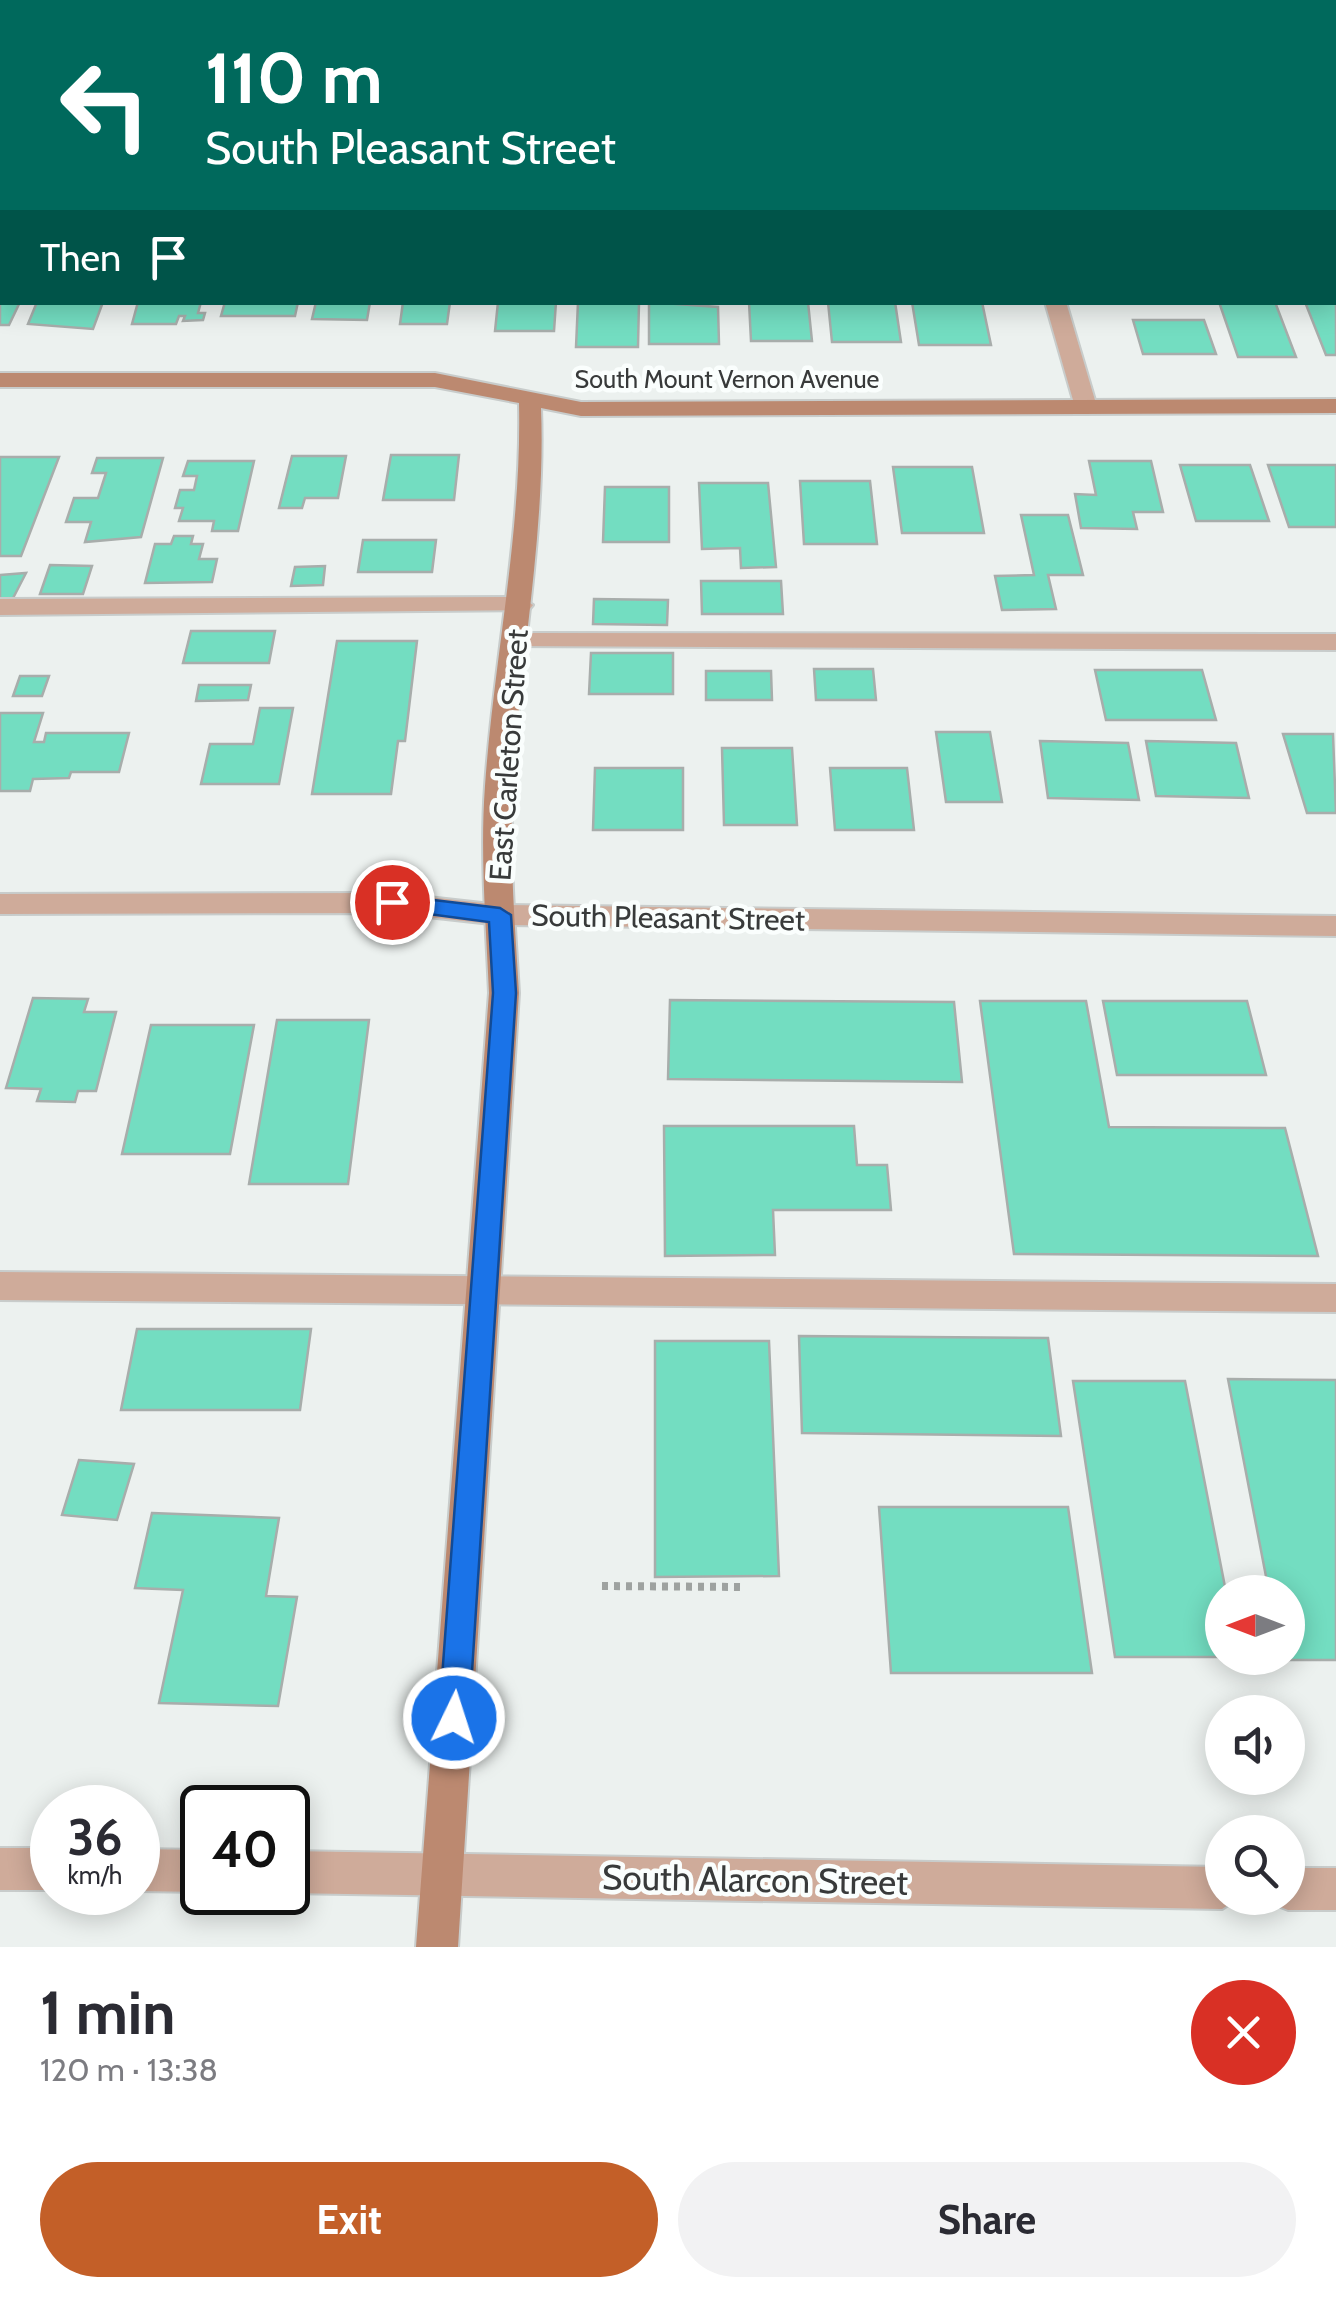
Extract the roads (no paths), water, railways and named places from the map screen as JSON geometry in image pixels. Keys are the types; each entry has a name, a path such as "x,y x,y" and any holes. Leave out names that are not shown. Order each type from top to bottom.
{"street":[{"path":"1056,305 1086,407"},
{"name":"South Mount Vernon Avenue","path":"0,380 436,380 496,390 530,402 581,409 1336,406"},
{"name":"East Carleton Street","path":"436,1947 504,993 497,839 533,438 530,402"},
{"path":"0,608 520,604"},
{"path":"515,641 1336,642"},
{"name":"South Pleasant Street","path":"0,904 392,902 500,915 1336,926"},
{"path":"0,1286 1336,1298"},
{"path":"0,1869 30,1870"},
{"name":"South Alarcon Street","path":"310,1872 1205,1888"},
{"path":"1305,1889 1336,1890"}]}
